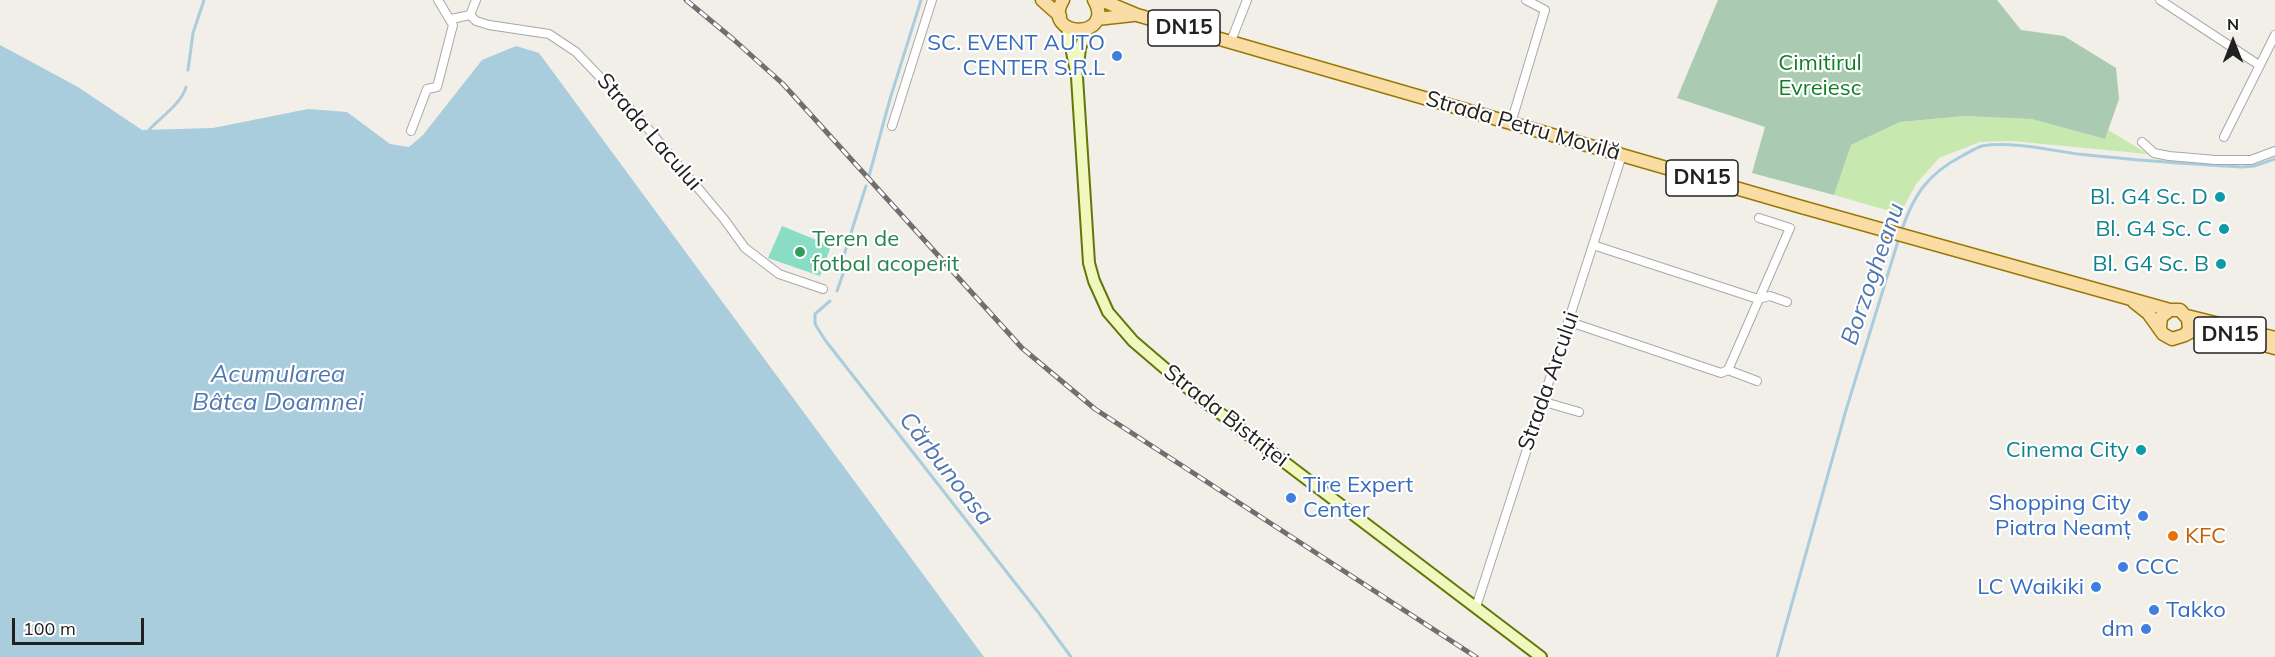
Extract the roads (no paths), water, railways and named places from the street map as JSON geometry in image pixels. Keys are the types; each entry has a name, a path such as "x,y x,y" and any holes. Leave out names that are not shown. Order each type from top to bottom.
{"main road":[{"path":"1042,0 1060,16 1067,27 1077,31 1087,29 1097,19 1094,0"},
{"path":"1060,16 1059,10 1063,0"},
{"name":"Strada Petru Movilă","path":"1101,0 1137,15 2133,301"},
{"name":"Strada Petru Movilă","path":"1097,19 1137,15"},
{"name":"Strada Bistriței","path":"1067,27 1077,77 1089,263 1094,281 1115,323 1196,395 1540,657"},
{"name":"Strada Bistriței","path":"1077,77 1080,48 1087,29"},
{"name":"DN15","path":"2133,301 2170,310 2180,310 2187,316 2275,338"},
{"name":"DN15","path":"2133,301 2148,313 2163,334 2172,339 2181,338 2194,330 2205,329 2275,348"},
{"name":"DN15","path":"2160,328 2161,317 2170,310"},
{"name":"DN15","path":"2185,335 2189,325 2187,316"}],"street":[{"path":"411,131 427,89 437,87 453,25 438,0"},
{"path":"451,19 470,15 476,0"},
{"path":"892,126 932,0"},
{"path":"1231,41 1247,0"},
{"path":"1511,123 1545,10 1526,0"},
{"path":"2160,0 2259,65"},
{"name":"Strada Lacului","path":"470,15 476,21 489,26 549,34 576,52 639,118 724,219 745,248 779,274 823,289"},
{"path":"2224,137 2275,34"},
{"path":"2142,142 2154,153 2216,160 2251,160 2275,151"},
{"name":"Strada Arcului","path":"1476,607 1541,401 1570,322 1622,155"},
{"path":"1570,322 1721,373 1728,370 1790,228 1759,218"},
{"path":"1593,245 1758,299 1770,296 1787,302"},
{"path":"1728,370 1757,381"},
{"path":"1541,401 1579,412"}],"water":[{"name":"Acumularea Bâtca Doamnei","path":"0,45 78,87 142,130 213,128 308,109 347,112 390,144 409,147 423,135 482,60 516,46 539,53 984,657 0,657"}],"waterway":[{"path":"188,70 193,33 204,0"},
{"name":"Cărbunoasa","path":"869,176 921,0"},
{"path":"149,130 180,99 186,87"},
{"name":"Borzogheanu","path":"1901,232 1916,197 1930,178 1950,163 1982,146 2017,145 2078,154 2242,167 2254,166 2275,159"},
{"name":"Cărbunoasa","path":"837,291 844,271 843,258 866,186"},
{"name":"Borzogheanu","path":"1777,657 1846,410 1899,238"},
{"name":"Cărbunoasa","path":"830,301 815,314 815,324 825,340 1071,657"}],"railway":[{"path":"686,0 783,84 1022,348 1095,409 1476,657"}],"place":[{"name":"SC. EVENT AUTO CENTER S.R.L","path":"1117,56"},
{"name":"Bl. G4 Sc. D","path":"2220,197"},
{"name":"Bl. G4 Sc. C","path":"2224,229"},
{"name":"Teren de fotbal acoperit","path":"800,252"},
{"name":"Bl. G4 Sc. B","path":"2221,264"},
{"name":"Cinema City","path":"2141,450"},
{"name":"Tire Expert Center","path":"1291,498"},
{"name":"Shopping City Piatra Neamț","path":"2143,516"},
{"name":"KFC","path":"2173,536"},
{"name":"CCC","path":"2123,567"},
{"name":"LC Waikiki","path":"2096,587"},
{"name":"Takko","path":"2154,610"},
{"name":"dm","path":"2146,629"}],"park label":[{"name":"Cimitirul Evreiesc","path":"1820,76"}]}
